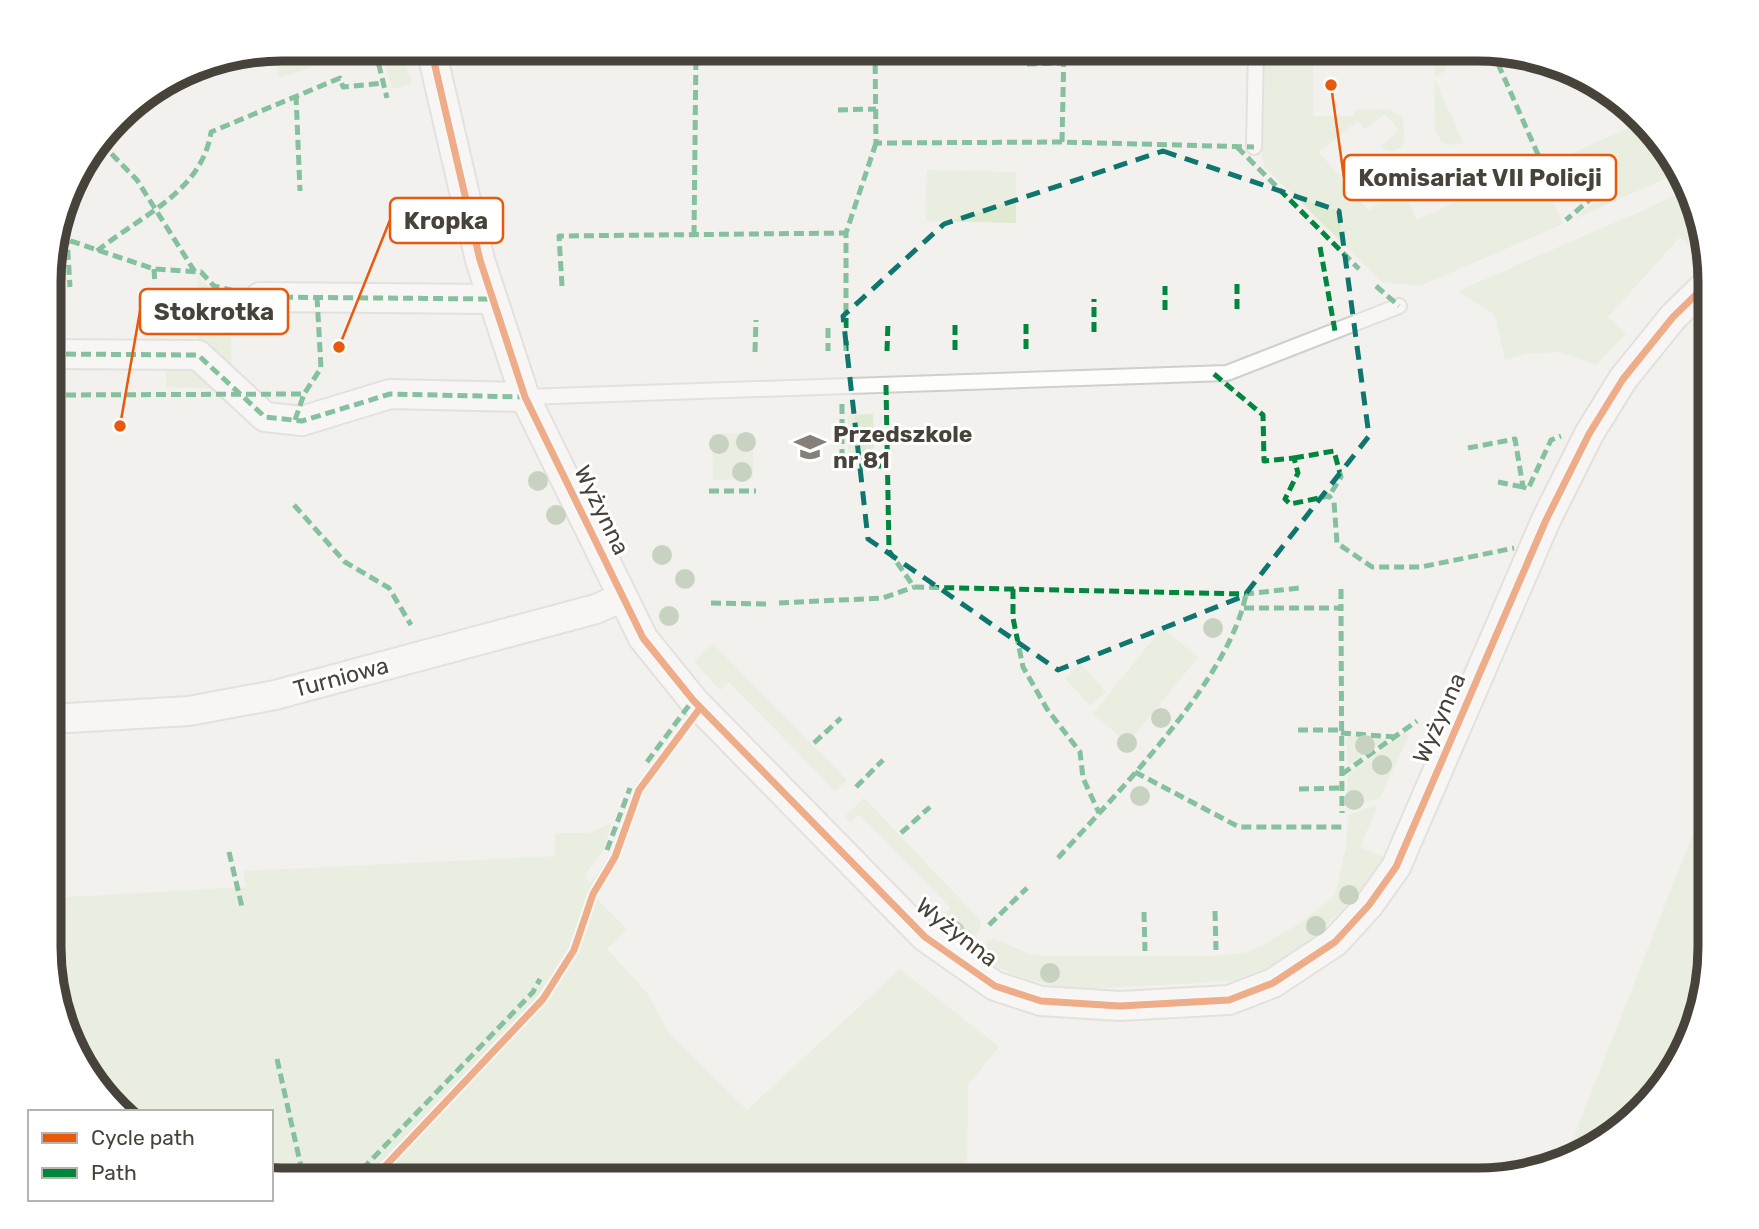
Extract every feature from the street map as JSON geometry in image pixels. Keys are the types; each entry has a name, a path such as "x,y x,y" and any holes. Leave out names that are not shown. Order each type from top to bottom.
{"street":[{"name":"Wyżynna","path":"434,62 491,299 526,397 643,638 693,700 925,937 995,986 1041,1001 1120,1006 1229,1000 1273,984 1335,942 1369,905 1396,867 1546,520 1589,434 1623,379 1673,317 1697,294"},
{"path":"260,296 491,299"},
{"path":"61,355 198,355 265,417 303,421 390,394 526,397"},
{"name":"Turniowa","path":"62,718 189,711 275,695 596,609 622,597"}],"lane":[{"path":"1254,147 1256,62"},
{"path":"526,397 1227,373 1399,306"}],"highlighted area":[{"path":"1163,151 1339,211 1369,436 1244,596 1058,670 868,539 843,316 944,224"}],"green space":[{"path":"275,62 328,62 279,78"},
{"path":"385,62 404,62 412,84 392,89"},
{"path":"1265,62 1313,62 1313,116 1354,116 1355,110 1389,109 1403,118 1404,143 1396,150 1389,151 1381,146 1399,130 1385,114 1365,129 1358,121 1319,152 1369,211 1388,195 1405,195 1417,220 1468,197 1459,176 1475,169 1485,191 1538,168 1563,224 1420,286 1382,282 1265,167 1262,158"},
{"path":"1434,62 1443,62 1446,71 1434,77"},
{"path":"1434,78 1463,143 1448,145 1441,141 1435,129"},
{"path":"1632,126 1670,176 1574,219 1607,190 1604,183 1561,188 1550,163"},
{"path":"927,170 1016,172 1016,223 926,221"},
{"path":"1679,194 1686,211 1695,250 1680,237 1608,317 1626,334 1596,365 1559,352 1525,354 1505,360 1495,315 1458,291"},
{"path":"198,276 214,292 238,300 238,321 231,322 232,389 166,387 166,365 197,365"},
{"path":"873,414 874,461 854,462 848,451 848,415"},
{"path":"753,433 753,479 713,480 712,434"},
{"path":"1162,628 1198,657 1128,743 1093,714"},
{"path":"713,644 847,780 835,791 729,682 720,690 694,661"},
{"path":"1081,664 1106,692 1090,706 1065,678"},
{"path":"1405,732 1409,735 1380,798 1347,808 1348,774"},
{"path":"1350,736 1387,739 1348,765 1346,740"},
{"path":"864,798 981,921 980,929 965,950 935,923 951,908 859,814 850,822 845,816"},
{"path":"1373,806 1377,808 1360,847 1385,858 1353,898 1318,933 1279,961 1256,972 1232,981 1085,989 1053,986 1014,975 977,957 988,940 995,939 1032,955 1045,956 1212,956 1243,953 1260,947 1302,922 1335,895 1346,847 1348,815"},
{"path":"611,824 604,849 585,874 590,883 609,858 592,887 599,901 627,929 607,949 647,993 668,1032 747,1110 900,969 999,1047 968,1085 967,1168 273,1167 273,1110 134,1110 99,1069 78,1031 69,1004 62,961 62,897 246,887 243,871 555,856 555,833 588,833"},
{"path":"1697,824 1697,961 1686,1018 1668,1057 1633,1103 1611,1122 1570,1147"}],"marked path":[{"path":"378,62 387,98"},
{"path":"694,235 696,62"},
{"path":"875,62 876,143 1062,142 1254,147"},
{"path":"1062,142 1064,62"},
{"path":"1027,64 1063,63"},
{"path":"1498,63 1554,191 1601,190 1566,220"},
{"path":"97,251 167,201 182,187 205,153 211,132 340,78 343,87 383,83"},
{"path":"296,95 300,191"},
{"path":"838,110 876,109"},
{"path":"846,328 846,233 876,143"},
{"path":"1237,147 1359,269"},
{"path":"107,149 137,180 195,272"},
{"path":"562,286 559,236 846,233"},
{"path":"67,235 70,287"},
{"path":"66,239 154,269 201,272 214,286 260,297 491,299"},
{"path":"1320,247 1335,331"},
{"path":"154,269 155,284"},
{"path":"1237,279 1237,309"},
{"path":"1165,286 1165,310"},
{"path":"1376,286 1399,306"},
{"path":"61,395 304,394 321,368 317,297"},
{"path":"1094,299 1094,332"},
{"path":"755,352 756,320"},
{"path":"887,351 888,322"},
{"path":"955,323 955,350"},
{"path":"1026,323 1026,349"},
{"path":"828,328 828,351"},
{"path":"846,341 846,351"},
{"path":"61,354 198,355 265,417 302,421 390,394 525,397"},
{"path":"1214,374 1263,415 1264,461 1294,458 1298,473 1285,499 1290,504 1329,496 1334,502 1337,543 1372,567 1421,567 1514,548"},
{"path":"886,385 889,551 914,587 1246,594 1299,588"},
{"path":"295,420 304,394"},
{"path":"842,404 842,458 848,466 887,466"},
{"path":"1468,448 1515,439 1523,487 1528,489 1551,440 1561,436"},
{"path":"1294,458 1334,451 1341,477 1329,496"},
{"path":"1498,482 1523,487"},
{"path":"709,491 756,491"},
{"path":"294,505 345,562 389,588 411,625"},
{"path":"779,603 883,598 914,587"},
{"path":"1013,589 1013,618 1023,667 1047,709 1080,752 1083,778 1099,813"},
{"path":"1341,589 1341,608"},
{"path":"1058,858 1139,768 1195,698 1236,627 1246,594"},
{"path":"711,603 768,604"},
{"path":"1244,608 1341,608 1342,813"},
{"path":"647,762 693,700"},
{"path":"814,743 841,718"},
{"path":"1342,774 1417,721"},
{"path":"1298,730 1341,730"},
{"path":"1341,733 1395,737"},
{"path":"856,787 883,760"},
{"path":"1135,772 1239,827 1342,827"},
{"path":"607,850 630,788"},
{"path":"1299,789 1342,788"},
{"path":"901,833 930,807"},
{"path":"229,852 242,907"},
{"path":"989,925 1027,888"},
{"path":"1215,911 1216,950"},
{"path":"1144,912 1145,951"},
{"path":"364,1167 533,992 540,979"},
{"path":"277,1059 301,1167"}],"cycle path":[{"path":"434,62 480,260 525,397 643,638 693,700 925,937 995,986 1041,1001 1120,1006 1229,1000 1273,983 1335,942 1369,905 1396,867 1546,520 1589,434 1623,379 1673,317 1697,294"},
{"path":"384,1167 543,999 574,950 593,894 615,857 639,790 700,708"}],"place":[{"name":"Komisariat VII Policji","path":"1331,85"},
{"name":"Kropka","path":"339,347"},
{"name":"Stokrotka","path":"120,426"},
{"name":"Przedszkole nr 81","path":"810,447"}]}
